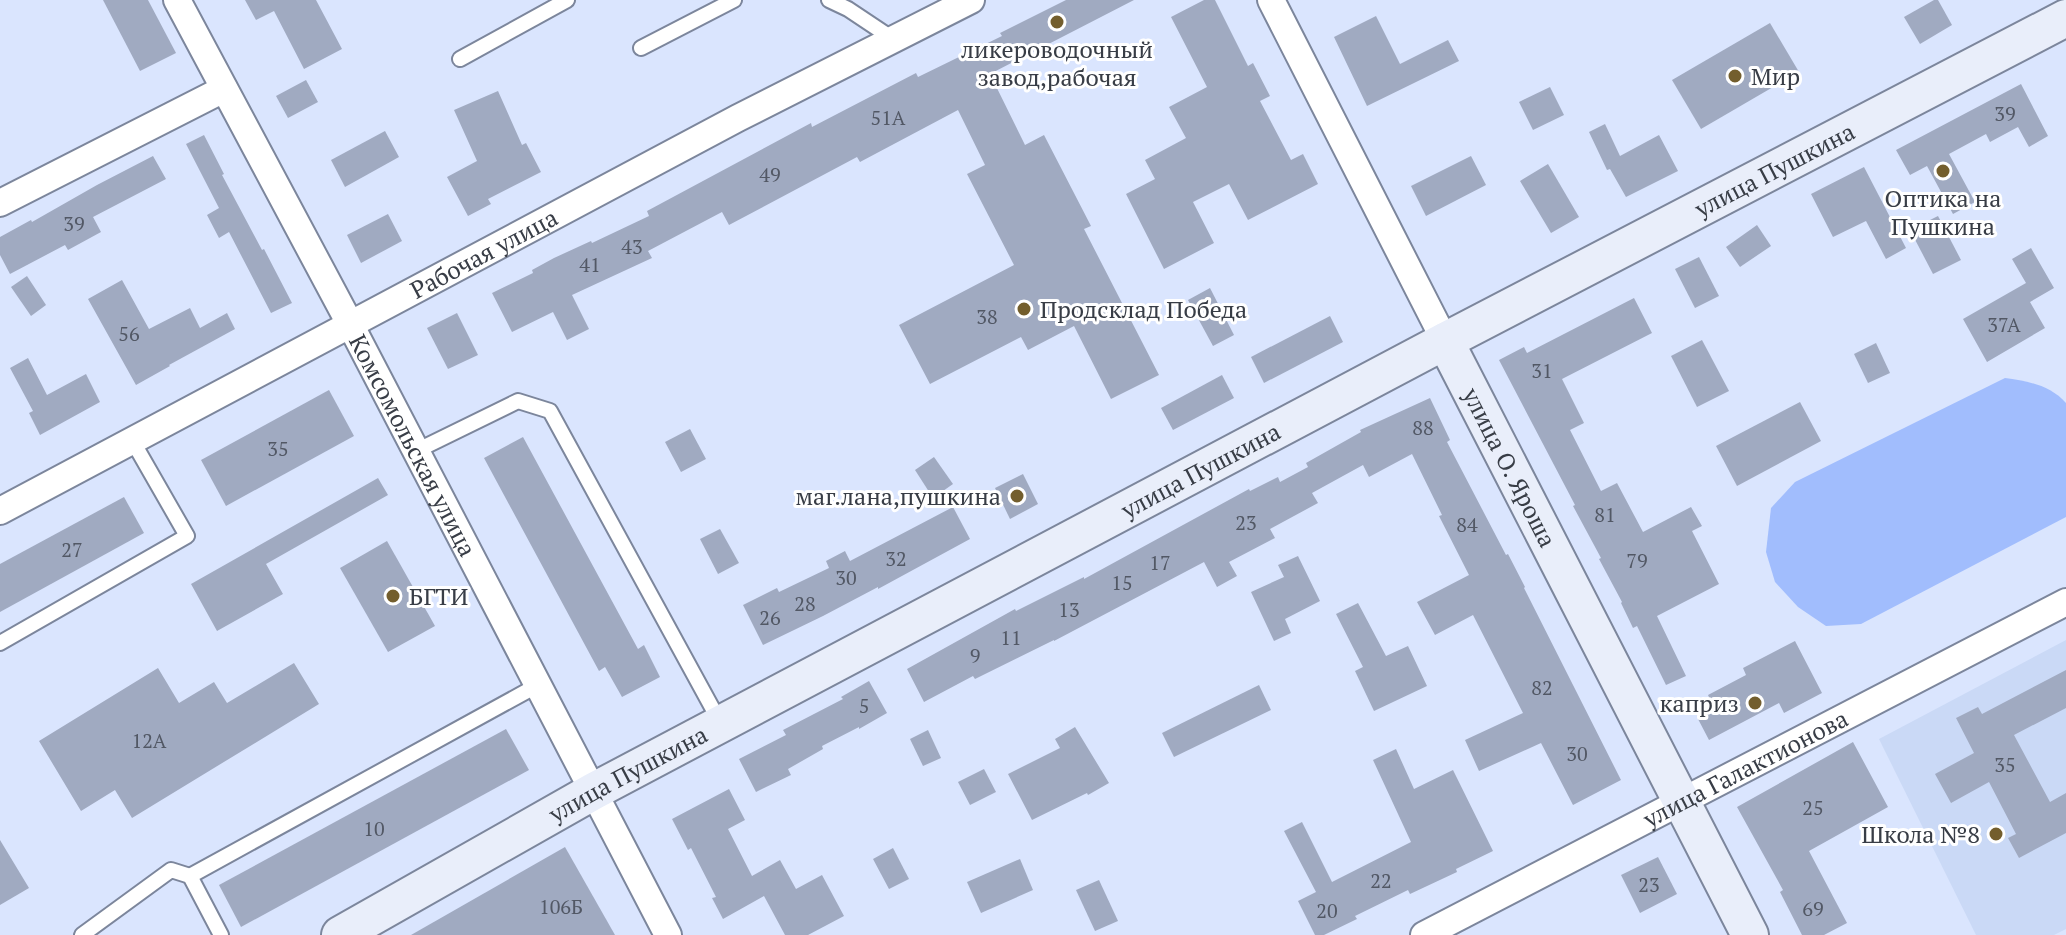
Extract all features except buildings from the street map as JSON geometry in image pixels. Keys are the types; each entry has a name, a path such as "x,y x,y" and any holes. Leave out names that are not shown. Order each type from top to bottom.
{"main road":[{"name":"улица Пушкина","path":"340,935 594,791 1445,341 2066,18"},
{"name":"улица О. Яроша","path":"1445,341 1750,935"}],"street":[{"name":"Комсомольская улица","path":"177,0 350,324 668,935"},
{"name":"Рабочая улица","path":"0,511 738,118 971,0"},
{"name":"улица О. Яроша","path":"1271,0 1445,341"},
{"path":"0,203 224,89"},
{"name":"улица Галактионова","path":"1424,935 2066,602"}],"lane":[{"path":"460,59 567,0"},
{"path":"641,48 734,0"},
{"path":"829,0 893,39"},
{"path":"416,451 518,401 550,411 722,724"},
{"path":"0,643 187,536 132,440"},
{"path":"190,876 538,685"},
{"path":"82,935 171,870 190,876 221,935"}],"shaded area":[{"path":"2005,378 2045,388 2066,403 2066,517 1861,624 1826,626 1798,607 1775,582 1766,552 1771,508 1795,482"},
{"name":"Школа №8","path":"2066,640 2066,929 2054,935 1976,935 1879,739"}],"place":[{"name":"ликероводочный завод,рабочая","path":"1057,22"},
{"name":"Мир","path":"1735,76"},
{"name":"Оптика на Пушкина","path":"1943,171"},
{"name":"Продсклад Победа","path":"1024,309"},
{"name":"маг.лана,пушкина","path":"1017,496"},
{"name":"БГТИ","path":"393,596"},
{"name":"каприз","path":"1755,703"},
{"name":"Школа №8","path":"1996,834"}]}
